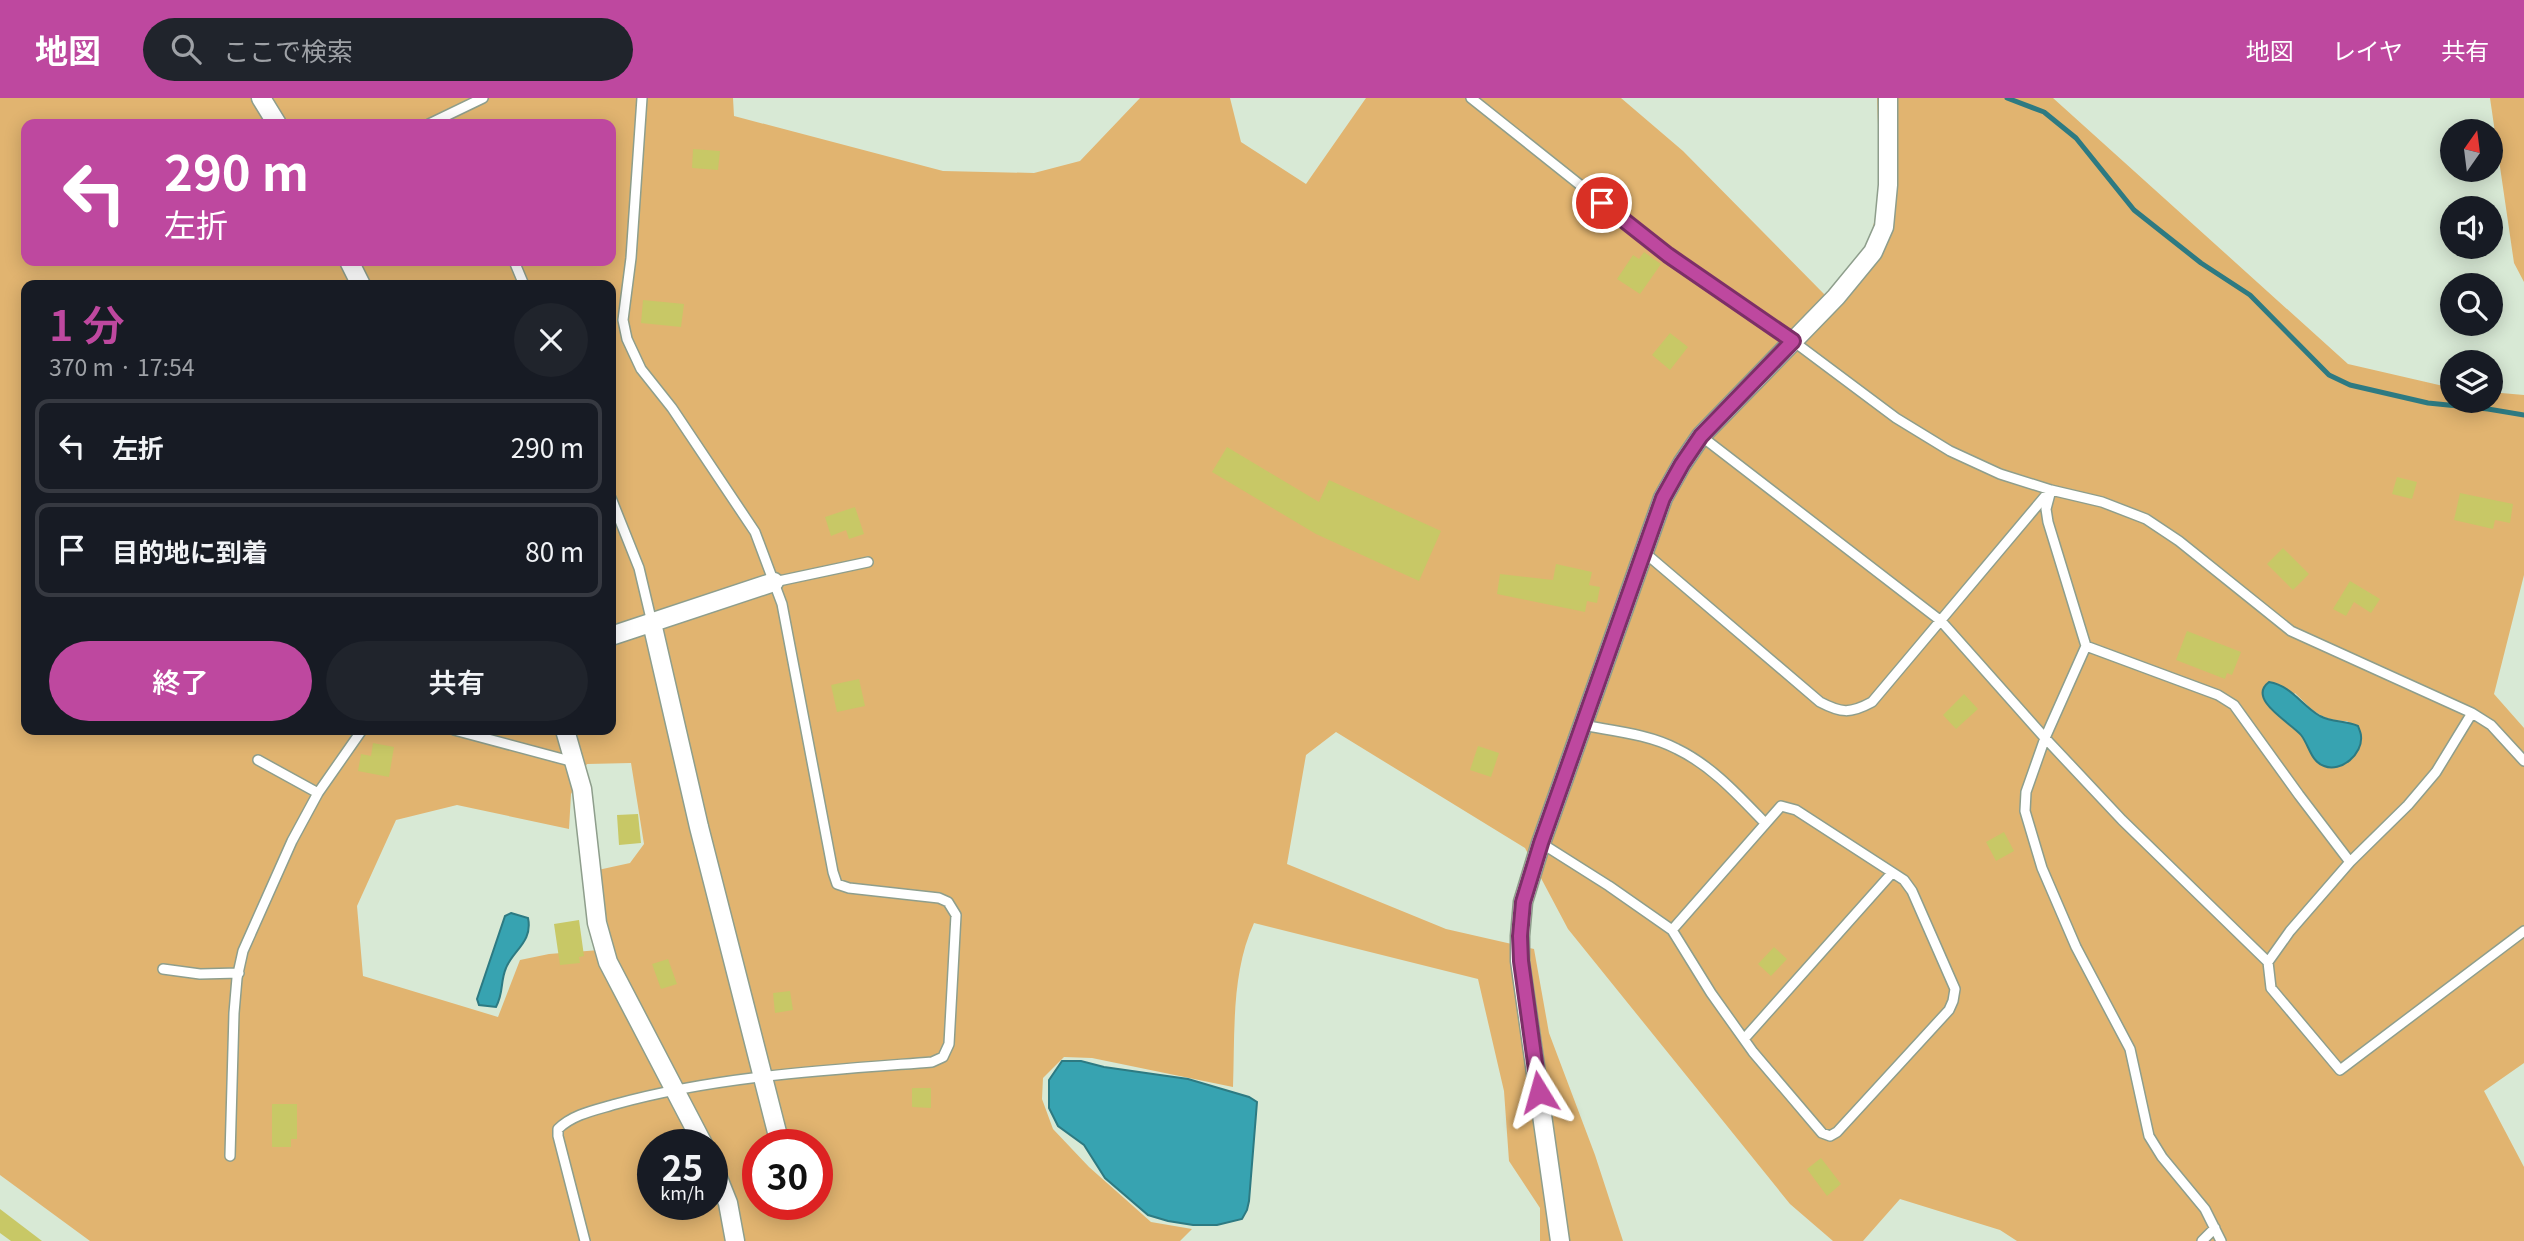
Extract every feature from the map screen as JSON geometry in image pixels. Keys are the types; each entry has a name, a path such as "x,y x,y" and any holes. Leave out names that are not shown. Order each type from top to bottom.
{"street":[{"path":"261,98 274,119"},
{"path":"1560,1241 1521,961 1523,902 1541,843 1663,498 1701,436 1836,297 1872,252 1884,226 1888,184 1888,98"},
{"path":"616,634 774,582"},
{"path":"652,623 699,827 776,1129"},
{"path":"567,735 582,789 597,923 608,962 696,1129"},
{"path":"728,1203 735,1241"}],"lane":[{"path":"452,119 483,98"},
{"path":"586,1241 558,1129 586,1112 676,1090 813,1071 932,1062 943,1057 948,1044 956,915 948,902 939,898 849,888 837,884 782,604 755,532 672,408 641,369 627,340 623,320 631,258 642,98"},
{"path":"1471,98 1668,255 1793,341 1896,418 1950,451 2000,474 2050,490 2102,502 2146,519 2179,541 2291,631 2472,713 2491,725 2524,761"},
{"path":"1701,436 1941,621 2122,820 2268,962 2271,988 2340,1070 2524,931"},
{"path":"1644,552 1819,702 1838,712 1857,710 1872,702 2050,490"},
{"path":"2050,490 2046,509 2048,522 2086,646 2045,738 2026,792 2025,811 2042,868 2076,947 2130,1049 2149,1136 2162,1157 2205,1209 2221,1241"},
{"path":"616,510 639,568 652,623"},
{"path":"774,582 868,562"},
{"path":"2086,646 2218,695 2234,705 2350,862"},
{"path":"2268,962 2290,930 2350,862 2408,805 2436,772 2472,713"},
{"path":"1582,725 1651,739 1676,748 1699,761 1722,780 1765,822"},
{"path":"230,1156 231,1093 239,973 243,951 292,841 318,793 359,735"},
{"path":"473,735 576,762"},
{"path":"258,760 318,793"},
{"path":"1541,843 1672,930 1711,993 1744,1039 1822,1133 1830,1136 1837,1132 1949,1010 1954,1001 1955,989 1905,880 1796,810 1781,806 1672,930"},
{"path":"1744,1039 1892,873"},
{"path":"163,969 200,974 239,973"},
{"path":"2202,1241 2215,1228"}],"shaded area":[{"path":"0,98 733,98 734,116 943,171 1034,173 1080,161 1140,98 1230,98 1241,142 1306,184 1366,98 1621,98 1683,151 1825,295 1860,255 1871,235 1879,176 1877,98 2053,98 2348,364 2440,385 2440,413 2503,413 2503,393 2524,395 2524,575 2494,694 2524,728 2524,1063 2484,1091 2524,1167 2524,1241 2017,1241 2000,1230 1900,1199 1863,1241 1833,1241 1790,1204 1568,929 1525,848 1336,732 1306,755 1287,864 1446,929 1534,949 1549,1033 1595,1155 1623,1241 1540,1241 1540,1208 1509,1161 1504,1091 1478,979 1254,923 1241,962 1238,983 1233,1087 1092,1058 1064,1057 1043,1078 1042,1099 1053,1129 1089,1167 1151,1222 1192,1229 1180,1241 90,1241 0,1175","holes":["2295,693 2318,714 2348,721 2315,760 2301,735 2279,717","631,763 644,844 630,863 598,870 612,949 549,954 520,960 498,1017 363,976 357,906 396,820 457,805 569,829 571,794 587,764"]},
{"path":"2490,98 2524,98 2524,282 2514,263 2502,182 2503,119 2493,119"}],"water":[{"path":"2269,682 2284,687 2320,716 2358,726 2361,743 2355,755 2337,767 2320,764 2301,735 2266,703 2263,689"},
{"path":"511,913 528,918 528,933 506,968 496,1007 479,1005 477,999 505,916"},
{"path":"1062,1061 1081,1061 1104,1067 1188,1079 1249,1097 1257,1102 1249,1201 1242,1219 1217,1225 1168,1221 1148,1215 1105,1178 1084,1145 1058,1126 1049,1108 1049,1080"}],"building":[{"path":"693,149 720,151 718,170 692,168"},
{"path":"1644,252 1661,264 1640,294 1617,279 1633,255 1639,259"},
{"path":"643,300 684,304 681,327 641,323"},
{"path":"1670,333 1688,347 1670,370 1652,355"},
{"path":"1227,447 1319,502 1329,480 1441,531 1419,581 1316,534 1212,472"},
{"path":"2397,477 2417,482 2412,499 2392,494"},
{"path":"2460,493 2513,504 2510,523 2495,520 2493,529 2454,520"},
{"path":"855,507 864,534 849,539 846,530 831,536 825,517"},
{"path":"2283,548 2309,574 2293,590 2267,564"},
{"path":"1556,564 1592,572 1589,585 1600,587 1597,603 1587,601 1585,612 1497,594 1500,574 1553,580"},
{"path":"2350,581 2380,599 2371,613 2354,602 2346,616 2333,609"},
{"path":"2187,631 2241,652 2232,675 2227,673 2225,679 2176,660"},
{"path":"859,679 865,706 837,712 831,685"},
{"path":"1964,694 1978,709 1956,729 1943,715"},
{"path":"373,743 394,747 389,777 358,771 361,754 371,756"},
{"path":"1478,746 1499,753 1491,777 1470,770"},
{"path":"638,814 641,843 619,845 617,815"},
{"path":"2004,832 2014,851 1996,861 1986,842"},
{"path":"579,920 584,956 579,957 580,963 560,965 554,924"},
{"path":"1774,947 1787,959 1771,976 1758,964"},
{"path":"668,959 677,984 661,989 652,964"},
{"path":"790,991 793,1010 775,1013 773,993"},
{"path":"912,1088 931,1088 931,1108 912,1107"},
{"path":"272,1104 297,1104 297,1139 291,1139 291,1147 272,1147"},
{"path":"1821,1158 1841,1184 1827,1196 1807,1169"},
{"path":"0,1209 42,1241 11,1241 0,1233"}],"waterway":[{"path":"2007,98 2044,112 2076,138 2134,210 2201,263 2250,295 2329,375 2350,385 2428,403 2524,415"}],"route":[{"path":"1539,1092 1520,936 1523,902 1541,843 1663,498 1701,436 1793,341 1668,255 1602,203"}]}
